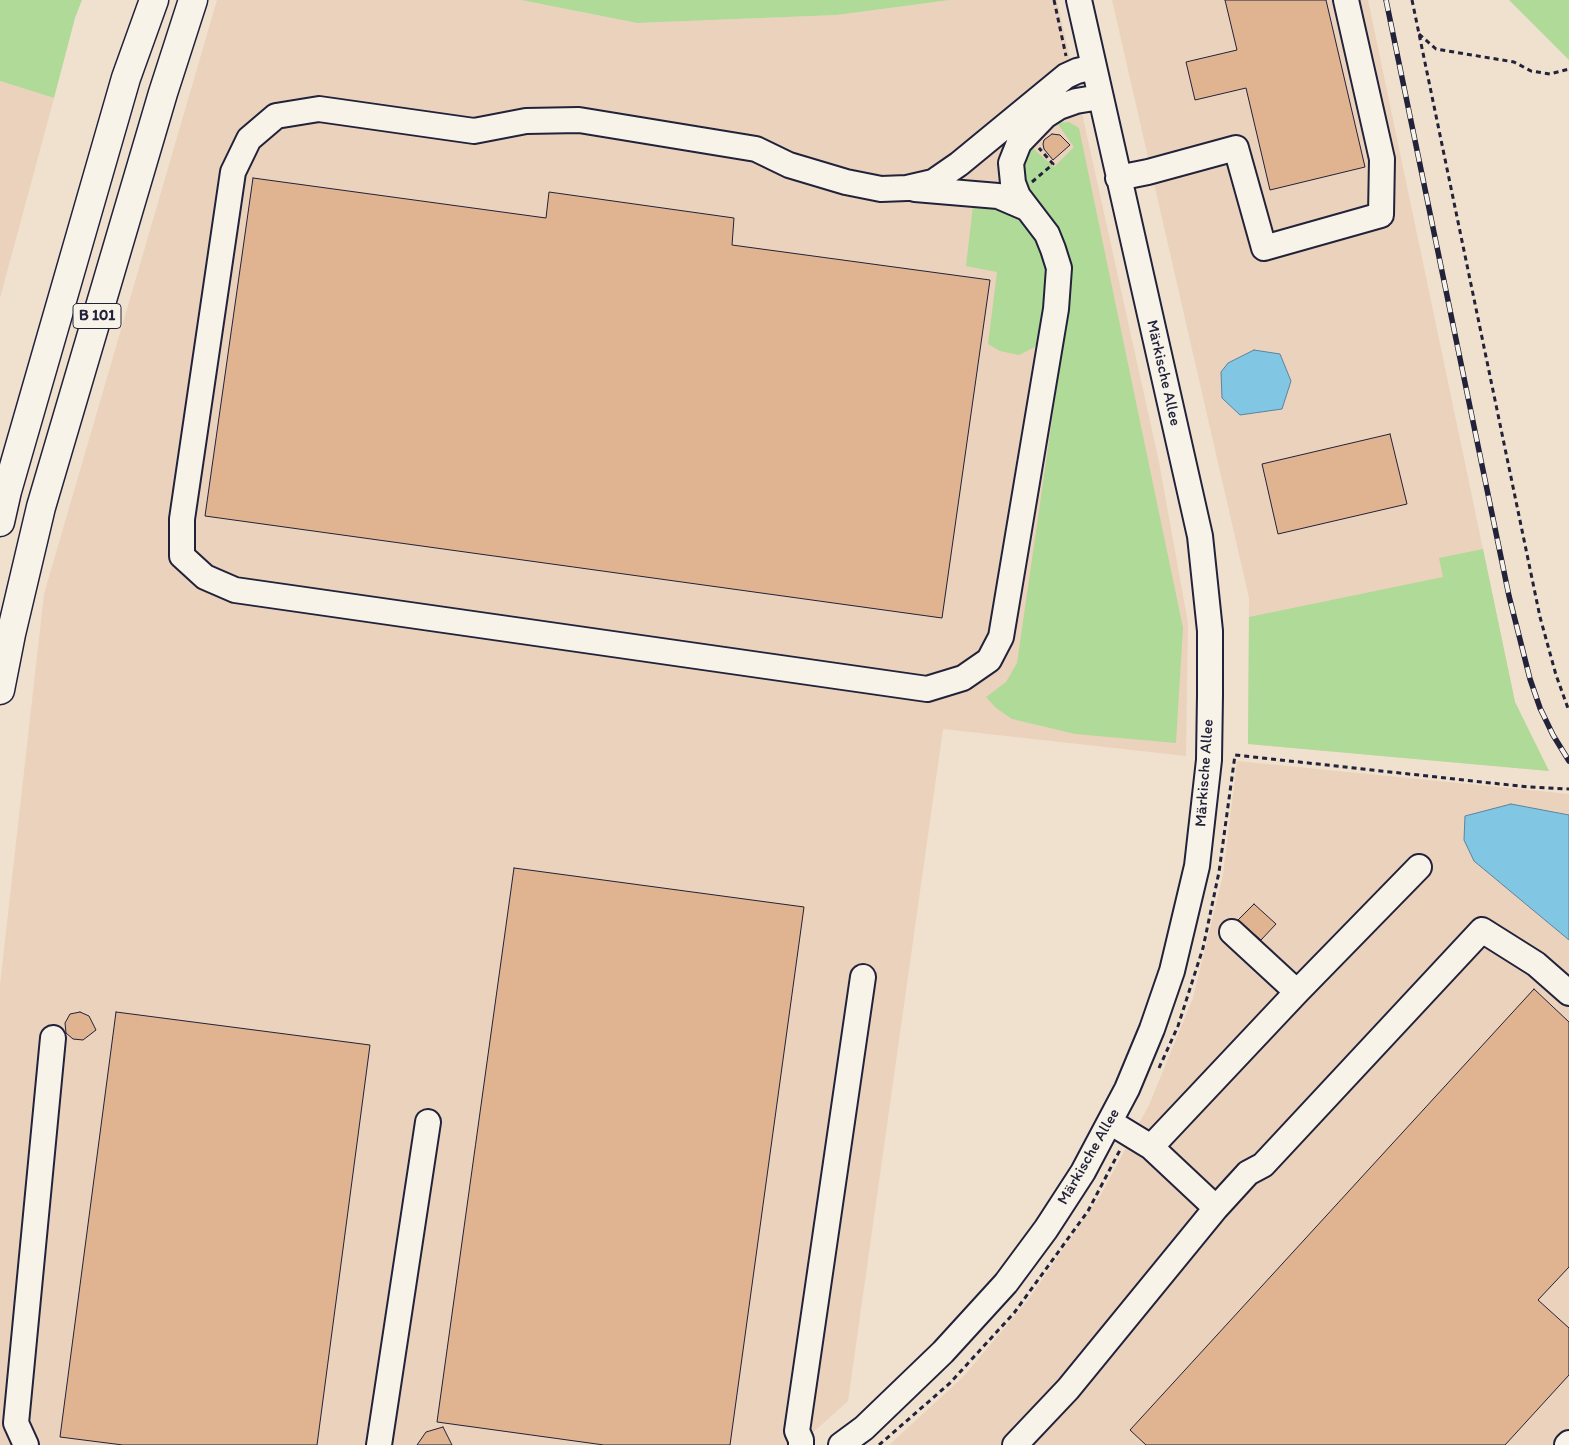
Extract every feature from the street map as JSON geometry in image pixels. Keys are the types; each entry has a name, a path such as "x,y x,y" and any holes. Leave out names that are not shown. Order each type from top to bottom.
{"highway":[{"name":"B 101","path":"0,522 7,491 126,78 154,0"},
{"name":"B 101","path":"0,690 11,634 41,507 160,103 193,0"}],"street":[{"name":"Märkische Allee","path":"841,1445 864,1428 943,1352 1006,1283 1057,1213 1083,1172 1127,1089 1152,1029 1172,971 1197,866 1209,760 1210,695 1210,631 1200,536 1079,0"},
{"path":"1118,178 1148,172 1236,148 1264,248 1381,215 1382,159 1346,0"},
{"path":"907,188 933,182 958,164 1066,76 1094,67"},
{"path":"1026,208 998,196 907,188 880,189 846,182 789,164 756,149 579,120 526,121 474,131 319,109 276,116 249,139 233,172 182,519 182,556 205,577 235,590 927,689 963,678 989,660 1001,637 1056,309 1059,268 1047,234 1018,196 1013,183 1011,163 1018,144 1038,122 1059,107 1076,101 1100,97"},
{"path":"1151,1147 1297,992 1419,867"},
{"path":"1015,1445 1068,1389 1216,1208 1248,1173 1263,1165 1482,930 1536,964 1569,993"},
{"path":"1232,932 1297,992"},
{"path":"801,1445 797,1431 863,977"},
{"path":"26,1445 16,1423 54,1038"},
{"path":"379,1445 428,1122"},
{"path":"1110,1122 1151,1147 1216,1208"}],"path":[{"path":"1412,0 1540,618 1556,675 1569,710"},
{"path":"1419,34 1436,49 1514,62 1531,71 1550,74 1569,69"},
{"path":"1235,755 1528,787 1569,789"}],"shaded area":[{"path":"217,0 521,0 637,23 837,15 950,0 1057,0 1159,462 1188,623 1186,756 943,729 848,1401 799,1445 0,1445 0,985 44,594"},
{"path":"1112,0 1368,0 1515,702 1549,771 1248,744 1249,598"},
{"path":"0,81 54,98 0,298"},
{"path":"1237,761 1569,794 1569,1445 889,1445 963,1377 1028,1300 1100,1196 1149,1105 1193,998 1223,875"}],"green space":[{"path":"0,0 82,0 75,18 54,98 0,81"},
{"path":"521,0 950,0 837,15 637,23"},
{"path":"1509,0 1569,0 1569,60"},
{"path":"1069,122 1079,128 1183,628 1176,743 1075,734 1012,719 996,708 986,697 1006,682 1017,663 1068,309 1019,172 1028,144 1054,167 1074,147 1057,123"},
{"path":"973,206 991,207 1014,216 1033,233 1044,255 1047,277 1043,326 1035,347 1019,355 1000,351 988,344 997,272 966,266"},
{"path":"1483,549 1515,702 1549,771 1248,744 1249,617 1443,577 1439,558"}],"water":[{"path":"1254,350 1280,354 1291,381 1282,409 1240,415 1222,398 1221,372 1228,363"},
{"path":"1511,804 1569,815 1569,940 1474,861 1464,840 1465,816"}],"building":[{"path":"1225,0 1326,0 1365,167 1270,190 1246,88 1195,100 1186,62 1237,50"},
{"path":"1052,134 1060,135 1070,145 1053,160 1044,149 1043,144 1044,140"},
{"path":"253,178 546,218 549,192 734,218 732,245 990,280 942,618 205,516"},
{"path":"1390,434 1407,504 1278,534 1262,464"},
{"path":"514,868 804,907 730,1445 604,1445 437,1422"},
{"path":"1254,904 1276,924 1261,940 1238,920"},
{"path":"1534,989 1569,1022 1569,1267 1538,1300 1569,1328 1569,1375 1505,1445 1146,1445 1130,1430"},
{"path":"80,1012 89,1016 96,1030 83,1040 73,1039 66,1033 65,1023 70,1014"},
{"path":"116,1012 370,1045 317,1445 123,1445 60,1437"},
{"path":"443,1427 452,1445 417,1445 426,1432"}],"railway":[{"path":"1386,0 1509,596 1530,679 1540,708 1553,735 1569,761"}]}
